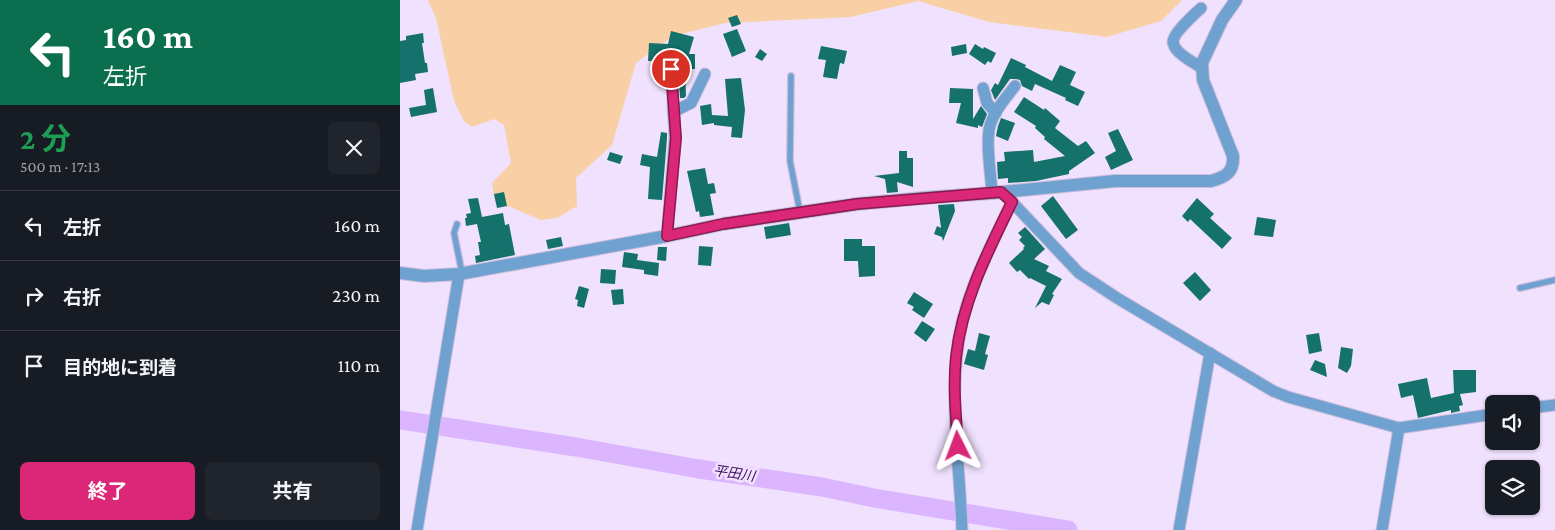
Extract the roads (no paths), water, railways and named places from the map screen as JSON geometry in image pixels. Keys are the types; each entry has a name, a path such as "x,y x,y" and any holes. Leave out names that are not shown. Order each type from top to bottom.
{"street":[{"path":"400,273 424,276 461,274 723,224 866,203 1115,181 1211,181 1226,176 1234,164 1233,156 1203,80 1202,63 1222,20 1236,0"},
{"path":"1201,8 1174,36 1173,42 1174,48 1202,68"},
{"path":"667,236 676,138 671,69"},
{"path":"673,112 690,103 705,74"},
{"path":"996,193 988,144 989,130 996,113 1015,86"},
{"path":"982,88 987,103 996,113"},
{"path":"996,193 1012,202 1079,273 1117,298 1280,394 1399,428 1485,415"},
{"path":"962,526 954,390 960,331 979,274 1012,202"},
{"path":"417,530 461,274"},
{"path":"1180,530 1210,352"},
{"path":"1540,407 1555,405"},
{"path":"1382,530 1399,428"}],"lane":[{"path":"791,76 790,161 800,212"},
{"path":"457,224 454,233 461,274"},
{"path":"1520,288 1555,280"}],"waterway":[{"name":"平田川","path":"400,420 576,447 699,469 822,487 874,498 1068,530"}]}
